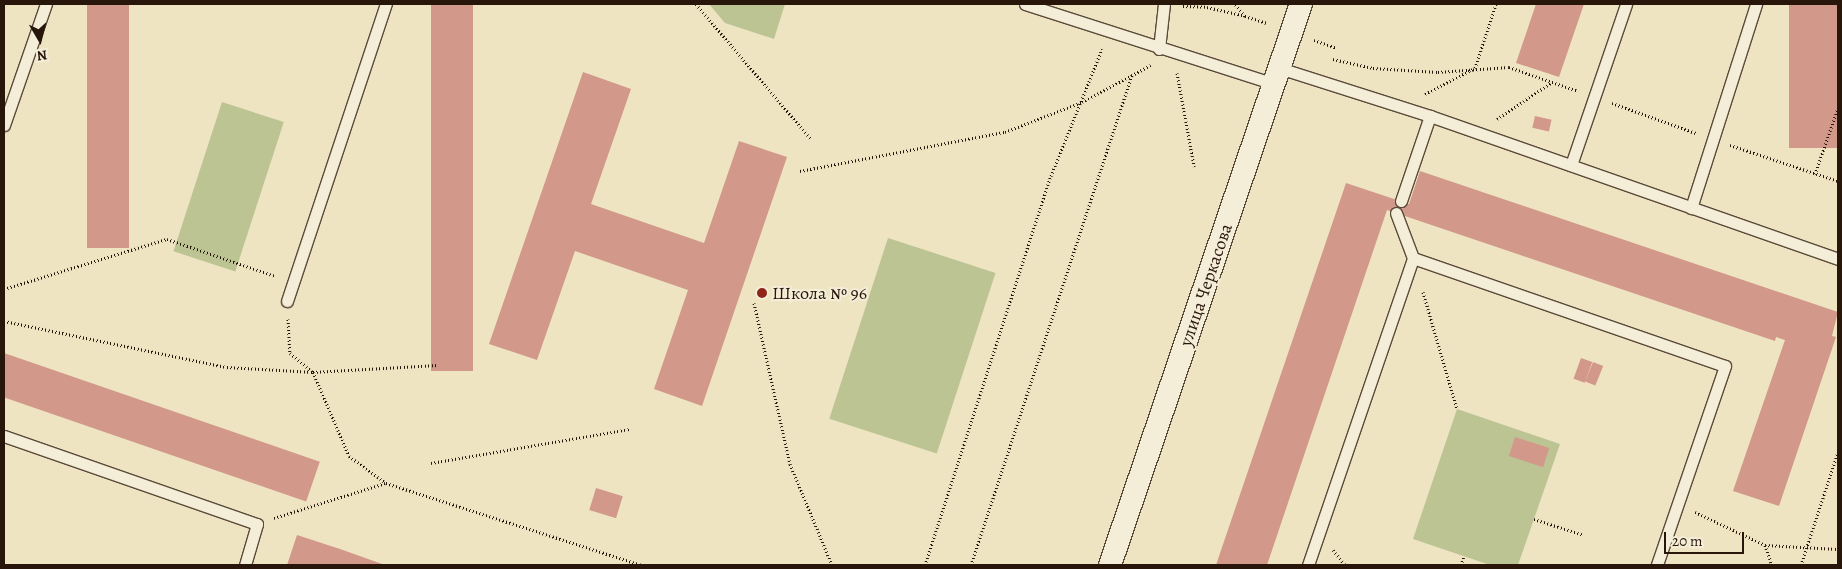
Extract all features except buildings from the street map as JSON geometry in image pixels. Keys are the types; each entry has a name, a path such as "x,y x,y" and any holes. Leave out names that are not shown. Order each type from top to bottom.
{"street":[{"name":"улица Черкасова","path":"1110,565 1301,4"}],"lane":[{"path":"4,125 46,4"},
{"path":"287,301 386,4"},
{"path":"1025,4 1173,53 1276,76 1430,116 1838,259"},
{"path":"1160,49 1164,4"},
{"path":"1571,165 1626,4"},
{"path":"1690,208 1756,4"},
{"path":"1400,201 1430,116"},
{"path":"1308,565 1413,258 1396,213"},
{"path":"1413,258 1725,366 1657,565"},
{"path":"4,436 256,524 244,565"}],"path":[{"path":"696,4 811,139"},
{"path":"1164,4 1207,7 1266,23"},
{"path":"1235,4 1245,16"},
{"path":"1400,107 1475,68 1496,4"},
{"path":"925,565 1051,176 1082,102 1108,32"},
{"path":"1309,38 1337,48"},
{"path":"800,171 1005,132 1082,102 1173,53 1194,166"},
{"path":"971,565 1132,75"},
{"path":"1477,132 1553,82"},
{"path":"1815,174 1838,108"},
{"path":"4,289 167,239 294,282"},
{"path":"1413,258 1457,409"},
{"path":"287,301 290,353 314,372 350,456 386,483 642,565"},
{"path":"754,302 790,464 832,565"},
{"path":"4,321 227,367 314,372 438,365"},
{"path":"431,463 629,429"},
{"path":"1801,565 1838,452"},
{"path":"256,524 386,483"},
{"path":"1678,504 1766,545 1838,549"},
{"path":"1534,519 1584,535"},
{"path":"1766,545 1772,565"},
{"path":"1461,565 1464,556"}],"green space":[{"path":"709,4 785,4 774,39 725,23"},
{"path":"222,102 284,122 235,271 173,251"},
{"path":"888,238 995,273 937,454 829,419"},
{"path":"1457,409 1560,444 1518,565 1490,565 1413,539"}],"place":[{"name":"Школа № 96","path":"762,293"}]}
